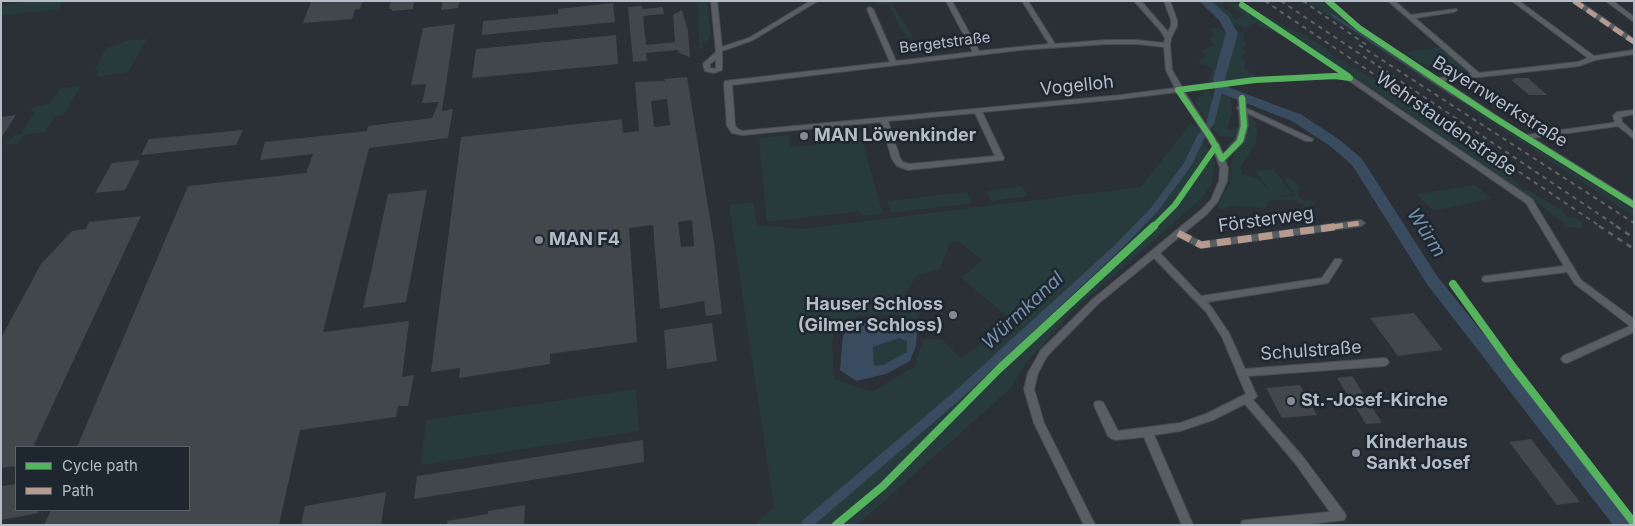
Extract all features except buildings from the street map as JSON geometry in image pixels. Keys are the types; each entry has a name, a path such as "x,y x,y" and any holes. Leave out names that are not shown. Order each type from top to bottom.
{"street":[{"path":"714,1 719,51 751,39 815,1"},
{"path":"949,1 977,53"},
{"path":"1025,1 1053,45"},
{"path":"1090,525 1039,424 1029,389 1031,379 1044,353 1096,301 1204,212 1214,201 1223,180 1224,168 1222,159 1211,138 1178,90 1168,70 1167,42 1163,29 1137,1"},
{"path":"1167,1 1174,20 1172,32 1167,42"},
{"name":"Bayernwerkstraße","path":"1328,1 1351,21 1436,80 1634,206"},
{"name":"Bayernwerkstraße","path":"1333,1 1351,21"},
{"path":"1391,1 1476,74"},
{"path":"1515,1 1593,58"},
{"path":"1574,1 1634,42"},
{"path":"1609,1 1634,20"},
{"path":"870,9 894,63"},
{"path":"1410,17 1454,10"},
{"name":"Bergetstraße","path":"728,83 1053,45 1125,41 1167,42"},
{"path":"1436,80 1476,74 1579,64 1593,58 1634,52"},
{"name":"Wehrstaudenstraße","path":"1178,90 1255,80 1335,76 1350,78 1529,201 1578,282 1634,326"},
{"path":"728,83 730,120 732,129 735,131"},
{"name":"Vogelloh","path":"735,131 742,133 978,112 1178,90"},
{"path":"1222,159 1240,141 1244,126 1241,108 1242,98"},
{"path":"1241,108 1309,139"},
{"path":"884,120 896,159 900,164 908,166 1000,158 978,112"},
{"path":"1634,112 1617,116 1619,123 1634,137"},
{"path":"1526,137 1619,123"},
{"name":"Försterweg","path":"1178,234 1200,245 1206,245 1361,223"},
{"path":"1099,405 1112,433 1116,436 1180,427 1209,417 1252,396 1226,336 1201,299 1154,252"},
{"path":"1201,299 1325,281 1338,261"},
{"path":"1486,279 1570,268"},
{"path":"1566,359 1634,326"},
{"name":"Schulstraße","path":"1241,373 1384,362"},
{"path":"1246,400 1299,460 1340,516 1246,525"},
{"path":"1147,432 1188,525"}],"shaded area":[{"path":"32,1 62,1 59,9 1,16 1,6"},
{"path":"698,1 707,1 711,35 707,41 702,42 703,48 699,49"},
{"path":"877,1 890,1 914,38 907,38 903,30 901,30 889,4 878,5"},
{"path":"1210,1 1225,2 1220,5 1231,13 1235,20 1245,15 1226,4 1235,4 1256,16 1259,14 1257,11 1325,48 1336,59 1343,60 1349,66 1381,84 1405,104 1429,117 1430,124 1440,125 1451,139 1471,148 1484,161 1493,163 1517,182 1520,187 1529,190 1563,211 1567,217 1575,217 1582,222 1581,228 1569,227 1523,192 1346,71 1337,66 1327,64 1315,56 1317,52 1293,36 1281,36 1269,29 1259,27 1257,22 1246,28 1219,19 1217,17 1224,15"},
{"path":"1306,1 1323,1 1368,39 1447,92 1634,210 1634,216"},
{"path":"1217,28 1229,33 1234,30 1244,33 1243,41 1247,45 1243,48 1246,53 1241,56 1245,63 1244,69 1256,75 1255,77 1247,77 1240,81 1222,80 1215,83 1209,81 1213,69 1200,63 1199,60 1205,58 1202,50 1216,46 1211,43 1210,38 1214,35 1210,29"},
{"path":"147,39 128,72 96,77 99,69 95,69 106,48 130,40"},
{"path":"1442,47 1460,62 1464,68 1463,73 1440,74 1404,52"},
{"path":"80,87 63,115 55,116 45,132 24,135 18,143 3,145 11,140 14,135 20,135 35,112 31,111 34,107 51,103 61,88"},
{"path":"1235,89 1241,93 1237,99 1230,98 1232,114 1227,128 1230,130 1240,126 1249,131 1250,128 1244,116 1246,114 1257,123 1256,143 1240,168 1243,175 1256,177 1270,191 1255,171 1273,169 1292,194 1275,197 1296,196 1285,180 1287,177 1295,182 1300,190 1296,193 1303,201 1309,200 1315,204 1306,206 1293,200 1269,201 1265,208 1232,206 1220,210 1218,205 1230,182 1228,175 1232,171 1230,165 1235,152 1225,146 1234,140 1233,137 1219,136 1213,129 1214,122 1207,120 1195,103 1199,96 1205,96 1201,91 1212,91 1209,94 1214,99 1216,95 1224,92 1230,93"},
{"path":"1191,123 1200,131 1215,163 1212,184 1201,199 1073,311 1026,363 1010,389 857,525 754,525 774,507 729,205 753,202 757,225 801,229 1141,187","holes":["958,241 982,260 961,278 1014,322 961,358 941,339 923,339 915,366 872,392 834,379 832,344 835,329 859,315 900,314 912,322 921,311 904,297 916,276 940,269 950,243"]},
{"path":"858,126 883,214 862,216 860,211 767,222 759,138 789,135 791,147 841,142 838,128"},
{"path":"1474,185 1492,198 1434,211 1417,194"},
{"path":"1022,186 1027,196 991,201 986,191"},
{"path":"967,192 972,203 891,213 887,201"},
{"path":"899,338 907,341 907,352 883,365 874,367 873,347"},
{"path":"636,389 639,431 421,465 426,420"}],"water":[{"path":"923,319 927,326 917,331 916,345 910,361 886,374 856,381 840,370 843,336 851,324 885,320 909,326","holes":["899,338 907,341 907,352 883,365 874,366 873,347"]}],"waterway":[{"name":"Würm","path":"1204,1 1224,18 1232,33 1219,79 1219,88 1297,118 1335,143 1357,162 1432,280 1625,525"},
{"path":"1332,15 1454,96"},
{"name":"Würmkanal","path":"806,525 959,394 1118,247 1154,210 1188,164 1201,136 1210,124 1219,88"}],"railway":[{"path":"1265,1 1601,227"},
{"path":"1281,1 1618,227"},
{"path":"1303,1 1368,46"},
{"path":"1359,45 1634,223"},
{"path":"1599,226 1634,249"},
{"path":"1616,226 1634,238"}],"marked path":[{"path":"1574,1 1634,42"},
{"path":"1178,233 1201,245 1361,223"}],"cycle path":[{"path":"1328,1 1359,28 1493,117 1634,205"},
{"path":"1242,5 1348,76"},
{"path":"1242,98 1244,126 1240,141 1222,159 1211,138 1178,90 1255,80 1335,76 1350,78"},
{"path":"836,525 883,486 1000,368 1130,250 1175,205 1216,146"},
{"path":"1453,284 1513,367 1634,523"}],"place":[{"name":"MAN Löwenkinder","path":"804,136"},
{"name":"MAN F4","path":"539,240"},
{"name":"Hauser Schloss (Gilmer Schloss)","path":"953,315"},
{"name":"St.-Josef-Kirche","path":"1291,401"},
{"name":"Kinderhaus Sankt Josef","path":"1356,453"}]}
